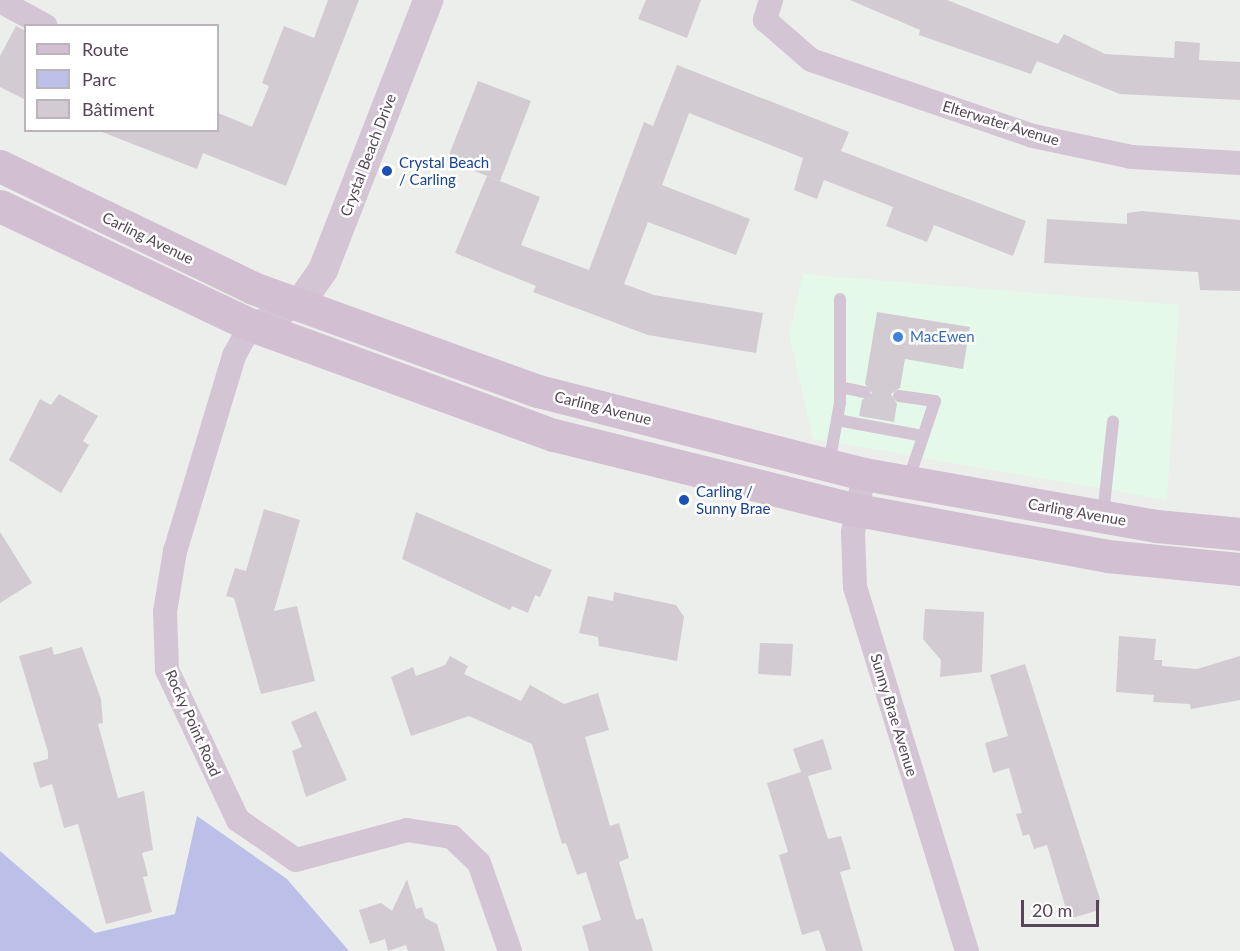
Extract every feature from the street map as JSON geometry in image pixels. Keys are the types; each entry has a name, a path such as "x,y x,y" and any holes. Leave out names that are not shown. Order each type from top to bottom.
{"main road":[{"name":"Carling Avenue","path":"0,166 298,306 538,391 864,474 1102,516 1240,534"},
{"path":"0,206 251,325 554,435 857,510 1107,556 1240,569"}],"street":[{"name":"Crystal Beach Drive","path":"298,306 323,270 428,0"},
{"name":"Elterwater Avenue","path":"771,0 765,20 776,34 812,60 1033,136 1132,157 1240,163"},
{"path":"0,1 42,24"},
{"path":"251,325 298,306"},
{"name":"Rocky Point Road","path":"251,325 234,356 175,551 165,612 167,670 238,820 296,860 407,830 452,837 479,863 510,951"},
{"name":"Sunny Brae Avenue","path":"864,474 857,510 855,587 967,951"}],"lane":[{"path":"829,465 840,387 840,299"},
{"path":"840,387 864,392"},
{"path":"899,396 935,401 908,482"},
{"path":"837,420 923,436"},
{"path":"1102,516 1113,422"}],"shaded area":[{"path":"803,274 1179,305 1167,500 813,439 789,334"}],"green space":[{"path":"197,816 287,879 349,951 0,951 0,851 95,933 175,914"}],"building":[{"path":"328,0 359,0 286,186 203,153 197,169 102,132 219,132 219,113 252,127 269,86 262,83 284,26 314,38"},
{"path":"646,0 701,0 687,38 638,19"},
{"path":"850,0 947,0 1058,44 1064,34 1105,54 1174,58 1175,41 1200,43 1199,60 1240,62 1240,100 1120,94 1037,61 1031,74 919,35 920,30"},
{"path":"16,26 24,30 24,99 0,87 0,56"},
{"path":"677,65 849,132 841,151 1026,221 1013,256 934,225 927,242 886,226 893,207 824,180 817,199 794,190 803,158 689,113 662,185 750,219 736,255 648,222 624,284 654,295 763,313 756,353 648,335 533,292 536,286 455,253 487,176 540,197 521,245 589,270 644,122 653,126"},
{"path":"478,81 531,101 500,181 447,160"},
{"path":"1142,211 1240,220 1240,291 1200,290 1198,272 1044,263 1047,219 1127,224 1127,213"},
{"path":"877,312 970,327 963,369 905,359 900,388 891,394 897,404 894,422 859,416 862,400 872,393 865,384"},
{"path":"59,394 98,416 83,441 89,445 61,493 9,460 40,399 51,405"},
{"path":"264,509 300,520 274,611 297,606 315,681 261,694 234,598 226,596 235,568 246,571"},
{"path":"416,512 552,570 540,597 535,595 528,613 512,606 510,610 402,559"},
{"path":"0,532 32,583 0,603"},
{"path":"614,592 676,605 684,617 677,661 599,646 598,637 579,633 588,596 613,601"},
{"path":"925,609 984,612 982,672 940,677 941,660 923,639"},
{"path":"1119,636 1156,639 1154,660 1162,660 1162,666 1197,669 1240,656 1240,700 1191,709 1190,704 1153,702 1154,695 1116,692"},
{"path":"760,643 793,644 791,676 758,674"},
{"path":"52,647 54,655 82,647 101,699 103,723 98,724 118,798 144,791 153,850 142,853 148,876 143,877 152,912 106,924 78,824 64,828 52,784 40,788 33,763 48,759 48,752 19,656"},
{"path":"450,656 468,666 464,674 521,701 530,685 564,704 598,693 609,730 585,737 610,826 619,823 629,858 619,862 636,920 643,918 653,951 589,951 582,926 601,920 586,872 577,875 566,843 562,844 532,744 469,716 411,736 391,677 413,667 416,676 445,665"},
{"path":"1025,664 1100,899 1099,910 1069,919 1047,845 1034,849 1029,834 1023,836 1016,814 1022,813 1009,768 993,773 985,743 1008,736 990,675"},
{"path":"316,711 347,780 306,797 292,751 302,747 291,722"},
{"path":"823,739 832,769 808,776 828,839 841,836 851,869 840,872 863,951 826,951 819,930 802,935 779,855 788,852 767,783 801,772 793,749"},
{"path":"407,879 416,909 422,907 425,918 437,924 445,951 408,951 406,945 388,951 385,939 370,944 359,910 381,903 392,911"}],"place":[{"name":"Crystal Beach / Carling","path":"387,171"},
{"name":"MacEwen","path":"898,337"},
{"name":"Carling / Sunny Brae","path":"684,500"}]}
